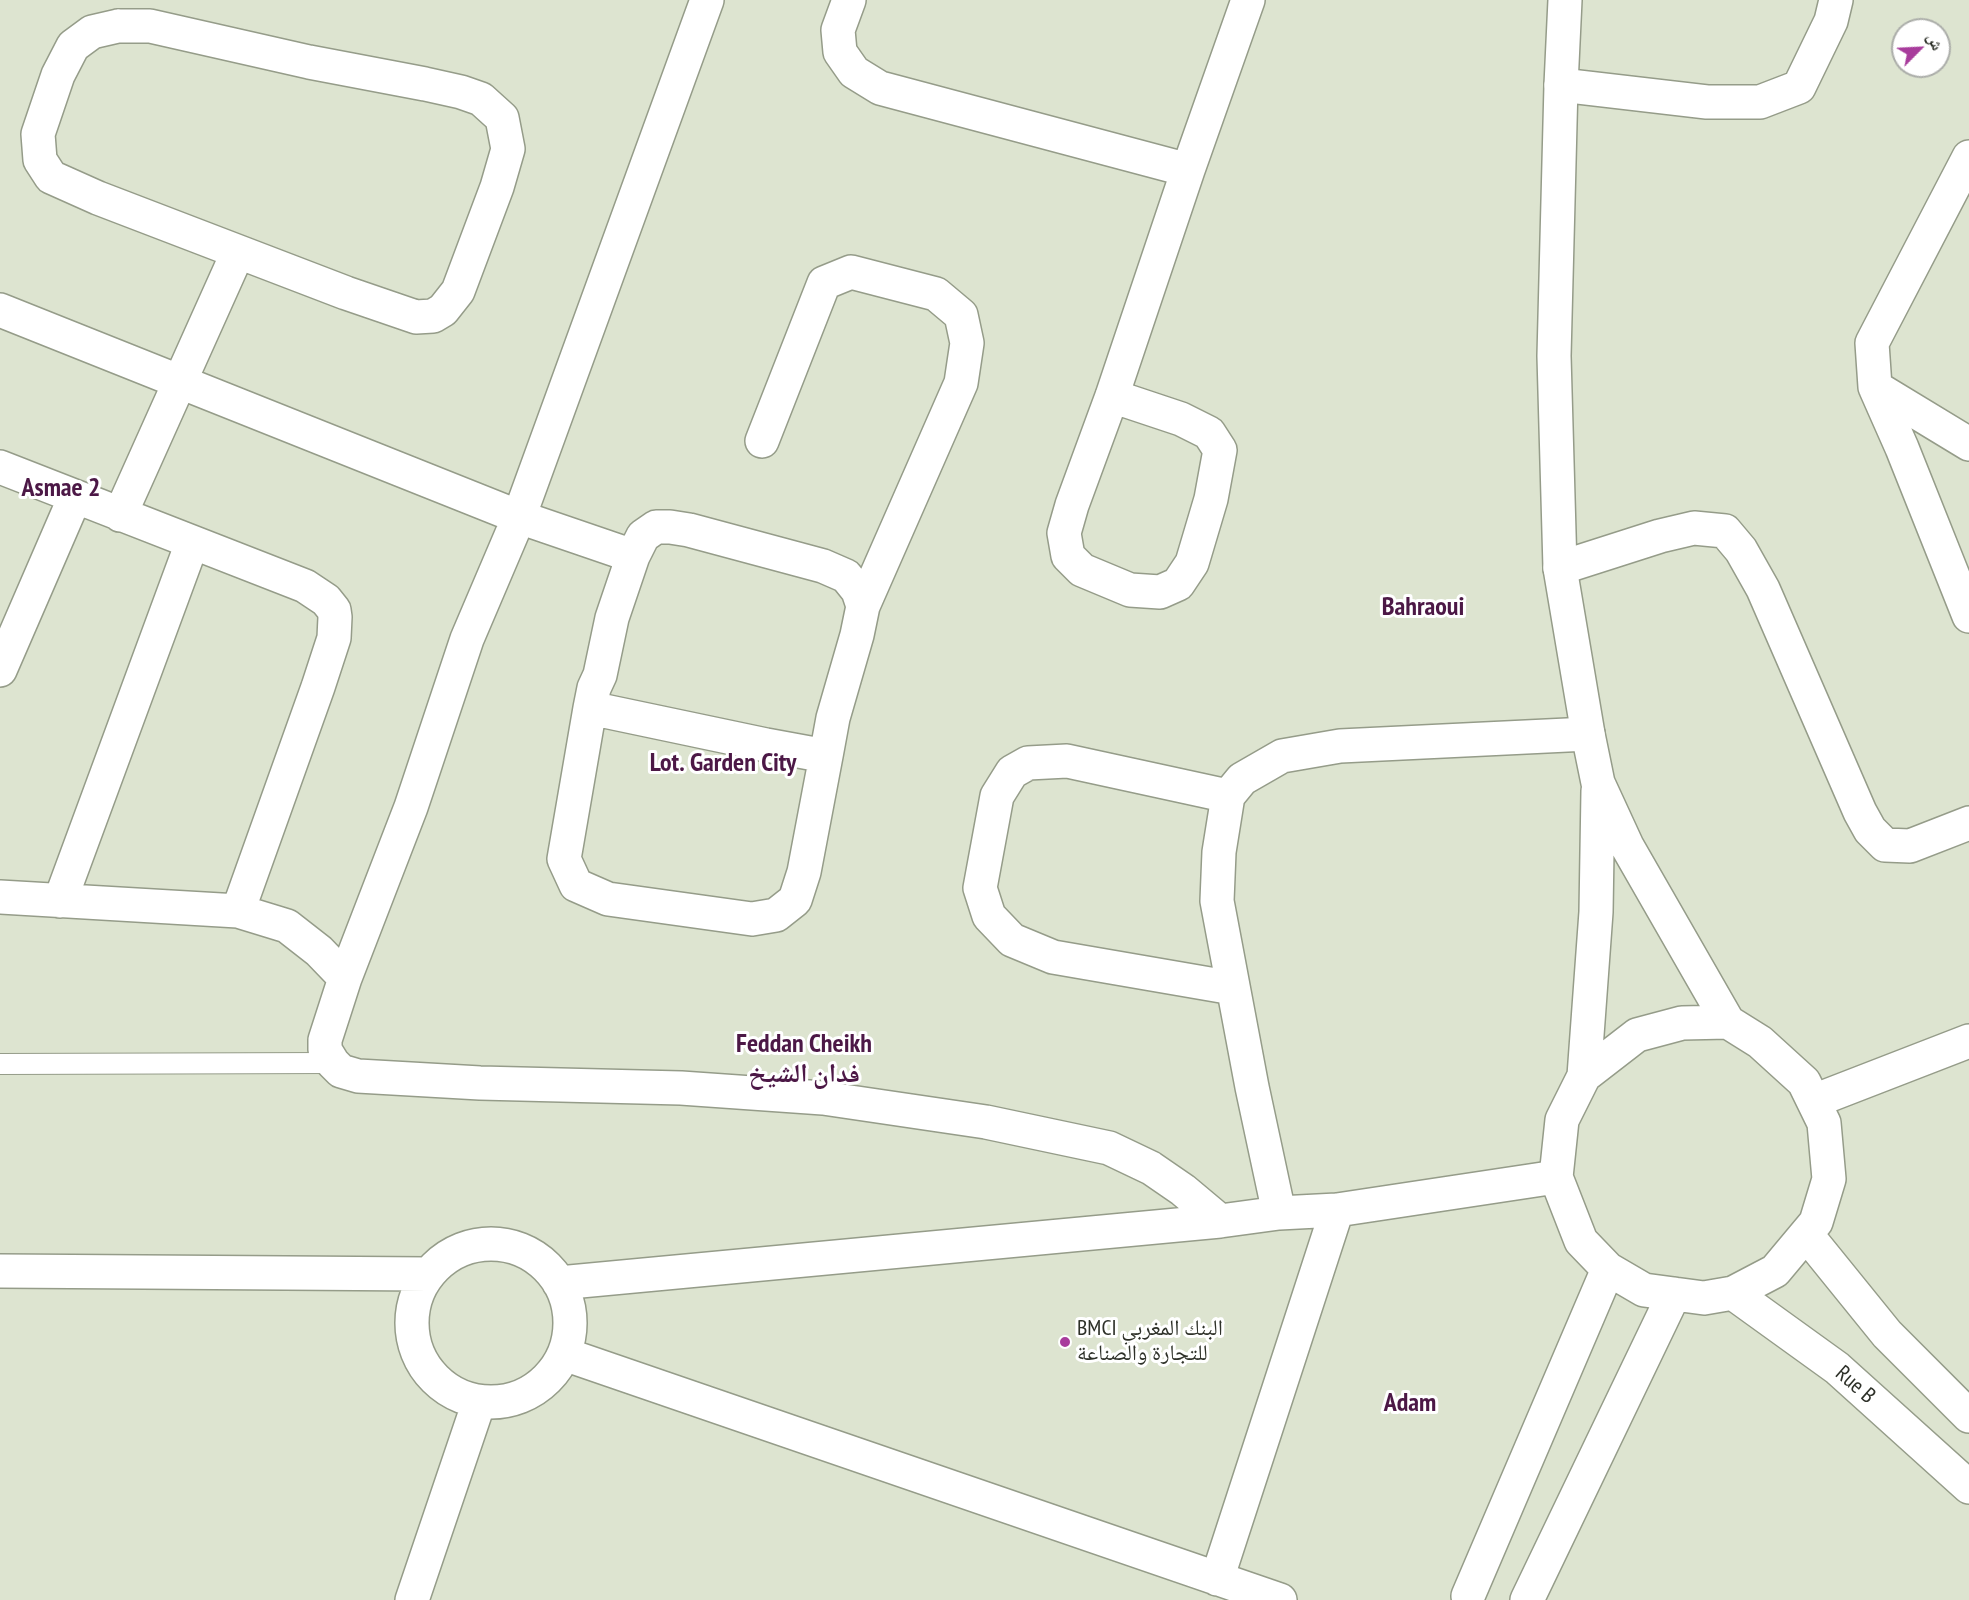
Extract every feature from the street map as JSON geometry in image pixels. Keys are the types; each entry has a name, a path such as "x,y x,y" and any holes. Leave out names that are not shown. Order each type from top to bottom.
{"street":[{"path":"707,0 519,517 467,639 411,807 345,978 325,1040 325,1050 341,1071 358,1076 480,1083 681,1088 823,1098 986,1122 1109,1148 1151,1168 1183,1190 1220,1221"},
{"path":"849,0 838,30 840,52 854,72 880,88 1188,170"},
{"path":"1113,396 1181,419 1209,433 1220,450 1211,499 1192,563 1178,584 1161,592 1130,590 1082,570 1068,556 1064,533 1248,0"},
{"path":"1565,0 1554,356 1560,568 1598,783 1596,912 1584,1076 1562,1120 1556,1177 1581,1241 1608,1269 1644,1290 1704,1298 1733,1293 1775,1271 1816,1222 1829,1179 1824,1124 1804,1082 1760,1042 1728,1022 1627,846 1598,783"},
{"path":"1561,85 1707,102 1760,102 1799,87 1831,21 1836,0"},
{"path":"118,26 150,26 309,62 461,92 481,99 502,118 508,149 497,187 458,291 443,310 433,316 416,317 238,252 98,198 51,177 40,160 38,134 58,75 73,46 92,32 118,26"},
{"path":"1969,157 1872,343 1875,387 1902,448 1969,616"},
{"path":"120,515 238,252"},
{"path":"762,441 824,283 850,272 936,294 961,315 967,343 961,383 863,606 833,718 804,872 795,900 776,915 752,919 608,899 576,885 564,859 590,708 594,688 600,675 612,618 633,556 643,536 656,527 689,530 823,566 846,576 858,591 863,606"},
{"path":"0,310 519,517 633,556"},
{"path":"1875,387 1969,444"},
{"path":"0,467 305,586 326,600 334,610 334,638 238,911"},
{"path":"0,670 75,497"},
{"path":"1560,568 1660,536 1694,528 1725,531 1742,550 1763,589 1860,813 1870,830 1885,845 1910,846 1969,823"},
{"path":"60,901 192,543"},
{"path":"590,708 826,756"},
{"path":"1280,1213 1252,1087 1216,901 1219,852 1228,796 1242,779 1282,756 1305,752 1340,746 1588,734"},
{"path":"1228,796 1067,761 1028,763 1012,772 997,796 980,888 989,916 1012,940 1053,957 1233,988"},
{"path":"0,897 238,911 287,926 319,951 345,978"},
{"path":"1584,1076 1637,1035 1682,1023 1728,1022"},
{"path":"1814,1101 1969,1041"},
{"path":"559,1283 1220,1221 1280,1213 1337,1210 1556,1177"},
{"path":"1217,1578 1337,1210"},
{"path":"1806,1234 1887,1334 1969,1416"},
{"path":"485,1244 507,1245 528,1252 545,1266 559,1283 568,1305 570,1330 564,1354 550,1376 530,1392 506,1401 479,1402 453,1393 432,1376 417,1352 411,1325 416,1298 428,1274 444,1259 463,1249 485,1244"},
{"path":"1470,1599 1608,1269"},
{"path":"0,1271 428,1274"},
{"name":"Rue B","path":"1733,1293 1837,1368 1969,1486"},
{"path":"1527,1600 1674,1294"},
{"path":"564,1354 1280,1600"},
{"path":"412,1600 479,1402"}],"lane":[{"path":"0,1064 333,1063"}],"place":[{"name":"BMCI البنك المغربي للتجارة والصناعة","path":"1065,1342"}],"district":[{"name":"Asmae 2","path":"61,489"},
{"name":"Bahraoui","path":"1423,608"},
{"name":"Lot. Garden City","path":"723,764"},
{"name":"Feddan Cheikh فدان الشيخ","path":"804,1060"},
{"name":"Adam","path":"1410,1404"}]}
